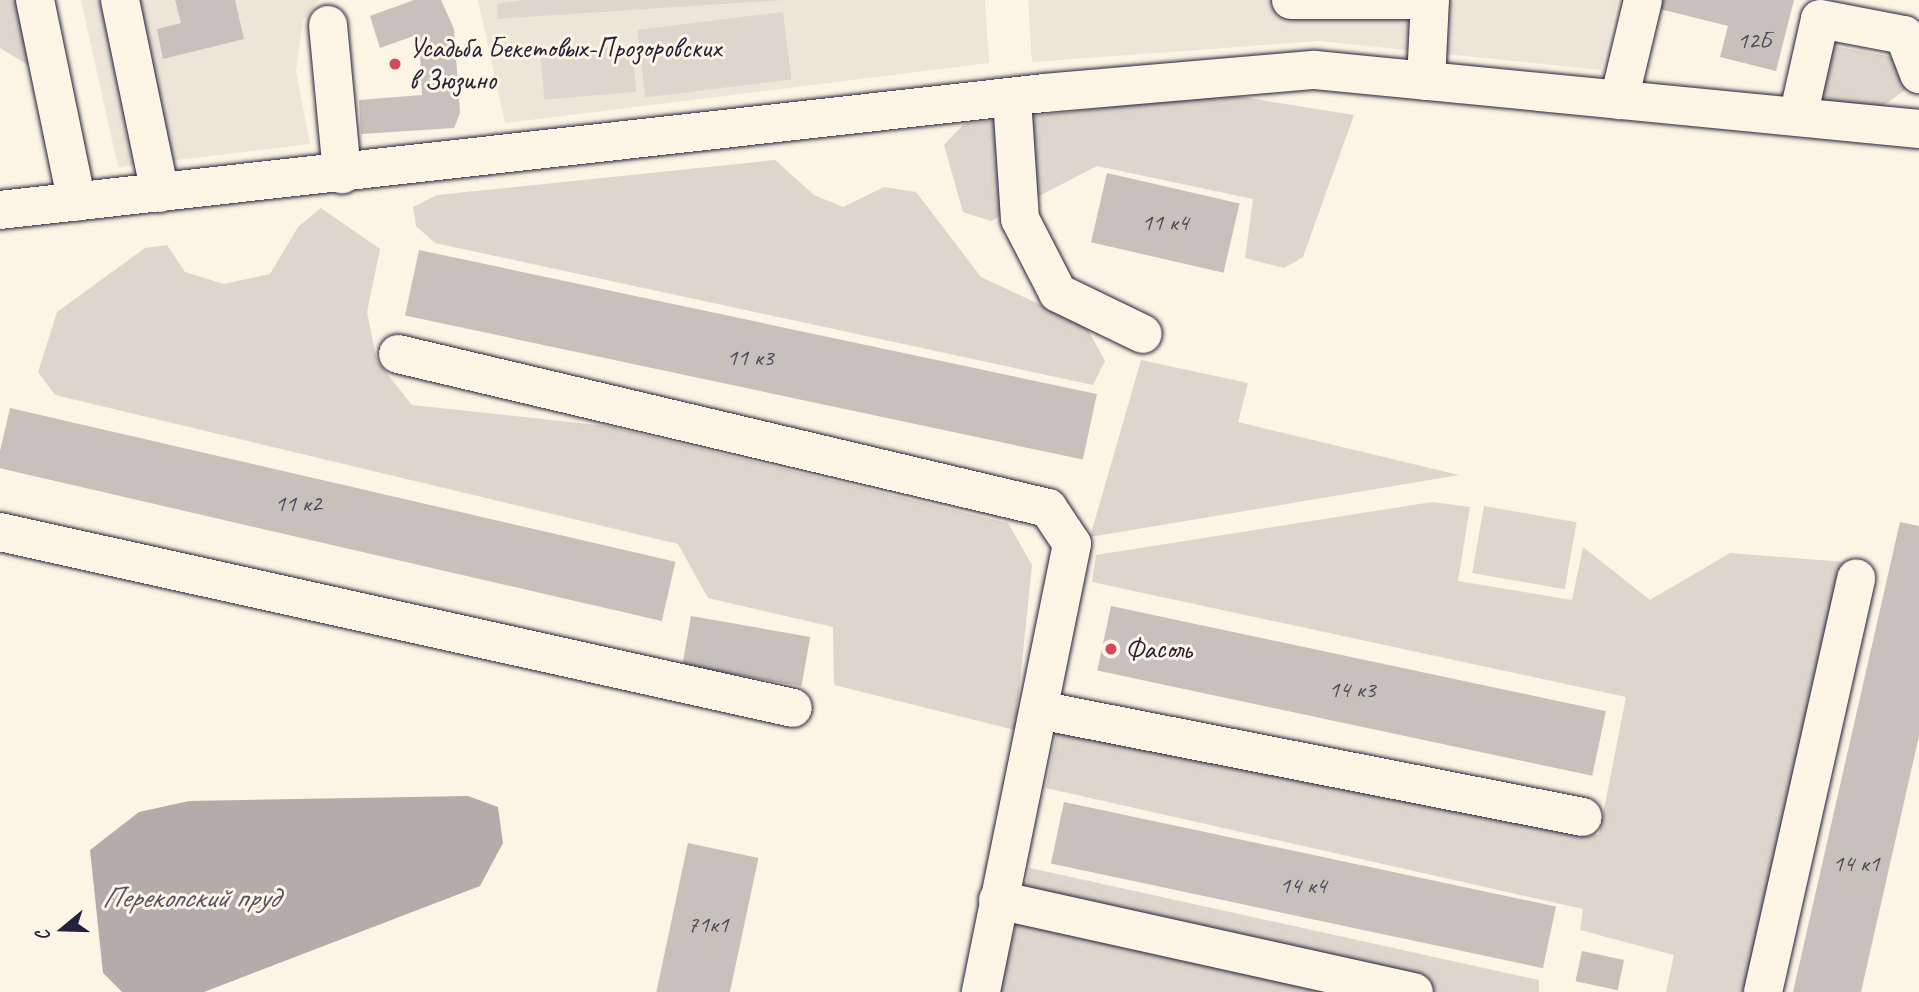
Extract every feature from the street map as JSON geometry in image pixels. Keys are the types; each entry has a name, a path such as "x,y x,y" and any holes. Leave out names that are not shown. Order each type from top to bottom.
{"lane":[{"path":"35,0 77,202"},
{"path":"120,0 160,193"},
{"path":"1291,0 1430,0 1426,81"},
{"path":"1619,100 1643,0"},
{"path":"1798,117 1820,19 1904,35 1919,74"},
{"path":"328,25 342,174"},
{"path":"0,210 1012,99 1315,71 1915,128 1919,84"},
{"path":"1012,99 1020,219 1058,293 1143,334"},
{"path":"398,354 1048,508 1072,544 981,992"},
{"path":"0,532 793,708"},
{"path":"1763,992 1856,578"},
{"path":"1039,710 1583,817"},
{"path":"998,900 1414,992"}],"shaded area":[{"path":"0,0 25,0 40,63 28,65 0,48"},
{"path":"81,0 319,0 303,20 296,71 310,144 118,167"},
{"path":"478,0 985,0 989,63 505,123"},
{"path":"524,0 783,0 498,19 497,4"},
{"path":"1028,0 1618,0 1601,70 1319,41 1032,62"},
{"path":"783,12 791,79 645,97 637,30"},
{"path":"632,45 636,92 544,100 540,53"},
{"path":"1828,45 1893,57 1908,81 1905,90 1880,108 1825,100 1813,91"},
{"path":"1223,94 1354,115 1303,257 1284,268 1245,258 1253,199 1097,166 991,221 963,212 944,145 964,124"},
{"path":"775,160 814,195 843,207 884,187 916,192 981,277 1086,326 1105,361 1093,385 435,243 416,226 413,207 437,195"},
{"path":"321,208 380,249 367,312 377,361 412,405 607,426 1008,523 1032,565 1015,730 834,685 833,627 708,598 678,544 55,395 38,372 57,312 145,248 167,245 185,272 224,284 270,274 298,227"},
{"path":"1141,360 1248,383 1238,422 1459,475 1090,537"},
{"path":"1432,502 1470,507 1458,581 1572,600 1583,547 1650,600 1730,553 1845,562 1746,992 1666,992 1674,955 1580,930 1583,909 1046,788 1058,726 1599,835 1626,697 1092,582 1096,555"},
{"path":"1484,506 1577,522 1565,589 1472,573"},
{"path":"1030,868 1539,980 1539,992 999,992"}],"water":[{"name":"Перекопский пруд","path":"468,796 498,807 503,843 480,886 204,992 122,992 103,973 90,850 139,812 189,801"}],"building":[{"path":"175,0 235,0 244,39 163,59 157,29 181,23"},
{"path":"414,0 441,0 454,29 460,113 454,128 361,134 359,100 422,95 419,34 380,48 370,16"},
{"path":"1662,0 1794,0 1776,71 1720,57 1728,26 1660,9"},
{"path":"1107,173 1240,204 1224,273 1091,242"},
{"path":"419,250 1097,394 1083,460 405,316"},
{"path":"10,408 675,562 662,621 0,468 0,451"},
{"path":"1900,522 1919,526 1919,736 1861,992 1793,992"},
{"path":"1111,606 1606,711 1592,776 1097,671"},
{"path":"691,616 810,637 801,686 682,665"},
{"path":"1064,802 1556,907 1543,968 1051,864"},
{"path":"688,843 758,858 730,992 656,992"},
{"path":"1582,951 1624,960 1618,990 1576,981"}],"place":[{"name":"Усадьба Бекетовых-Прозоровских в Зюзино","path":"395,64"},
{"name":"Фасоль","path":"1111,649"}]}
